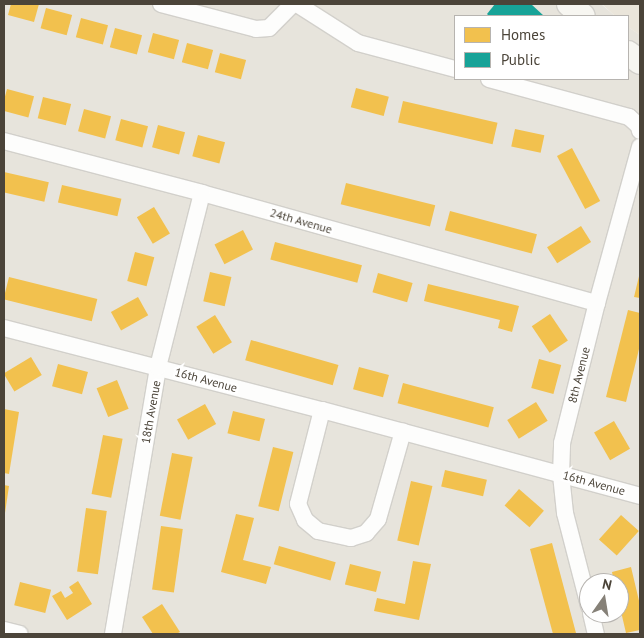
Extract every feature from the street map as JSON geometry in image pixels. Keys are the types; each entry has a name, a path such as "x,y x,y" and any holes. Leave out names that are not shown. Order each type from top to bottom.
{"street":[{"path":"161,4 256,30 269,28 293,4"},
{"path":"297,4 358,43 454,69"},
{"path":"568,4 582,15"},
{"path":"629,54 640,62"},
{"path":"493,80 629,117 639,126 640,131"},
{"name":"24th Avenue","path":"4,141 597,303"},
{"name":"8th Avenue","path":"581,573 566,513 562,475 562,444 597,303 640,147"},
{"name":"18th Avenue","path":"113,634 158,367 202,194"},
{"name":"16th Avenue","path":"4,328 403,431 640,496"},
{"path":"322,410 298,504 305,520 318,531 351,538 366,533 378,519 403,431"},
{"path":"4,630 20,634"}],"shaded area":[{"path":"4,4 601,4 614,15 454,15 454,80 629,80 629,28 640,35 640,634 4,634"},
{"path":"602,4 640,4 640,35 629,28 629,15 614,15"}],"building: Homes":[{"path":"11,4 39,4 34,22 8,15"},
{"path":"46,8 72,15 67,35 41,28"},
{"path":"81,18 108,25 103,45 76,37"},
{"path":"115,28 142,35 137,55 110,47"},
{"path":"153,33 179,40 174,59 148,52"},
{"path":"187,43 213,50 208,69 182,62"},
{"path":"220,53 246,60 241,79 215,72"},
{"path":"356,88 389,97 384,116 351,107"},
{"path":"7,89 34,96 28,117 4,111"},
{"path":"43,97 71,104 66,125 38,118"},
{"path":"403,101 498,123 493,144 398,122"},
{"path":"84,109 111,116 105,138 78,131"},
{"path":"121,119 148,126 142,147 115,140"},
{"path":"158,125 185,132 179,154 152,147"},
{"path":"515,129 544,135 541,153 511,147"},
{"path":"198,135 225,142 219,163 192,156"},
{"path":"572,148 600,201 585,209 557,156"},
{"path":"4,172 49,182 44,202 4,193"},
{"path":"346,183 435,205 430,227 341,204"},
{"path":"62,185 121,199 117,216 58,203"},
{"path":"154,207 170,234 153,244 137,217"},
{"path":"450,211 537,234 532,254 445,230"},
{"path":"581,226 591,242 557,263 547,247"},
{"path":"243,230 253,250 224,264 214,245"},
{"path":"275,242 362,265 357,283 270,259"},
{"path":"135,252 154,257 147,286 127,281"},
{"path":"210,272 231,277 225,306 203,301"},
{"path":"640,272 640,298 634,297"},
{"path":"378,273 413,283 407,302 372,292"},
{"path":"9,277 97,299 92,321 4,299"},
{"path":"428,284 519,306 512,332 498,328 500,320 424,301"},
{"path":"138,297 148,315 121,330 111,312"},
{"path":"628,310 640,313 640,345 626,402 606,397"},
{"path":"550,314 568,341 550,353 532,326"},
{"path":"215,315 232,342 213,354 196,327"},
{"path":"251,340 338,365 333,385 245,360"},
{"path":"31,357 42,375 14,391 4,373"},
{"path":"539,359 561,365 553,394 531,388"},
{"path":"58,364 88,372 82,394 52,386"},
{"path":"359,367 389,375 383,397 353,389"},
{"path":"117,380 129,409 108,417 97,388"},
{"path":"403,383 494,407 488,428 398,403"},
{"path":"536,402 548,421 519,439 507,420"},
{"path":"205,404 216,424 188,440 177,420"},
{"path":"4,409 19,412 9,474 4,473"},
{"path":"233,411 265,419 259,441 227,433"},
{"path":"614,421 630,449 610,460 594,432"},
{"path":"103,435 123,439 111,498 92,494"},
{"path":"273,447 293,452 279,511 258,506"},
{"path":"172,453 193,457 180,520 160,516"},
{"path":"445,470 487,480 483,496 441,487"},
{"path":"411,481 432,486 419,545 397,540"},
{"path":"4,485 9,486 5,513 4,512"},
{"path":"519,489 544,511 529,527 505,506"},
{"path":"86,508 107,511 98,574 77,571"},
{"path":"236,514 254,518 243,560 271,567 266,584 221,572"},
{"path":"621,515 639,531 617,556 599,540"},
{"path":"161,526 183,529 174,592 152,589"},
{"path":"552,543 576,633 553,634 530,549"},
{"path":"279,546 336,562 330,581 274,564"},
{"path":"413,561 431,564 419,620 374,611 377,598 405,604"},
{"path":"350,564 381,572 376,592 345,584"},
{"path":"631,567 640,605 640,630 626,633 624,623 629,623 629,573 612,572"},
{"path":"78,581 92,604 67,620 52,596 61,591 65,598 73,593 69,587"},
{"path":"20,582 51,590 45,613 14,605"},
{"path":"162,604 180,632 176,634 153,634 142,617"}],"building: Public":[{"path":"495,4 531,4 543,15 488,15"}]}
